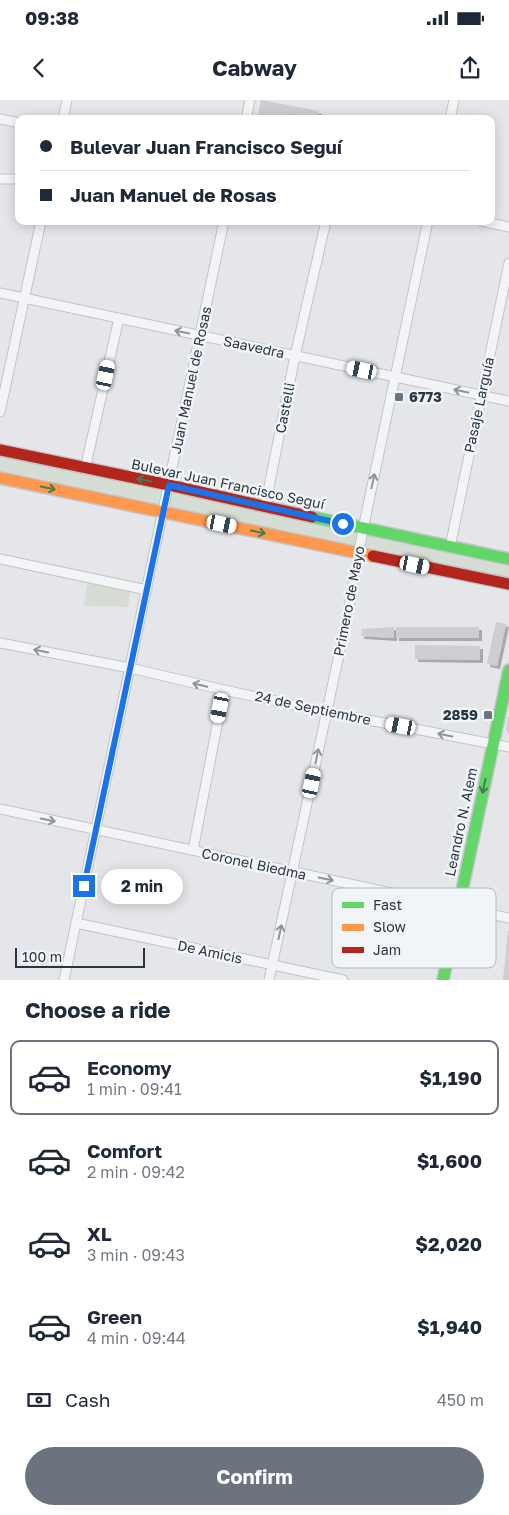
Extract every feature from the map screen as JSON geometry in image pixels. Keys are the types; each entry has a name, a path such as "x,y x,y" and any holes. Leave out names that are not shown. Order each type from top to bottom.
{"main road":[{"name":"Bulevar Juan Francisco Seguí","path":"0,450 509,559"},
{"path":"0,478 509,584"},
{"name":"Leandro N. Alem","path":"462,888 509,670"}],"street":[{"path":"64,115 67,100"},
{"path":"247,115 250,100"},
{"path":"451,115 454,100"},
{"path":"0,119 15,122"},
{"path":"0,179 15,179"},
{"path":"495,224 509,227"},
{"path":"0,412 4,378 40,225"},
{"name":"Juan Manuel de Rosas","path":"64,980 223,225"},
{"name":"Castelli","path":"266,507 295,356 325,225"},
{"name":"Primero de Mayo","path":"269,980 348,613 363,529 427,225"},
{"name":"Pasaje Larguía","path":"450,547 509,263"},
{"name":"Saavedra","path":"0,293 509,401"},
{"path":"85,469 119,318"},
{"path":"0,559 147,590"},
{"name":"24 de Septiembre","path":"0,643 130,668 327,712 509,747"},
{"path":"193,850 224,690"},
{"name":"Coronel Biedma","path":"0,809 368,888"},
{"name":"Coronel Biedma","path":"496,915 509,918"},
{"name":"De Amicis","path":"76,923 343,980"}],"shaded area":[{"path":"0,450 509,559 509,584 0,478"},
{"path":"88,582 131,590 128,607 83,606"}],"building":[{"path":"261,100 319,111 318,115 258,115"},
{"path":"496,622 506,624 497,666 487,664"},
{"path":"394,627 394,638 361,636 362,629"},
{"path":"396,627 479,627 479,638 396,638"},
{"path":"415,645 480,646 480,660 415,659"},
{"path":"509,717 509,734 506,729"},
{"path":"508,931 509,980 503,980"}],"traffic: fast":[{"path":"312,517 509,559"},
{"path":"463,888 509,670"},
{"path":"443,980 446,968"}],"traffic: slow":[{"path":"0,478 373,556"}],"traffic: jam":[{"path":"0,450 312,517"},
{"path":"373,556 509,584"}],"place":[{"name":"6773","path":"399,397"},
{"name":"2859","path":"488,715"}],"route":[{"path":"84,886 169,485 343,524"}]}
